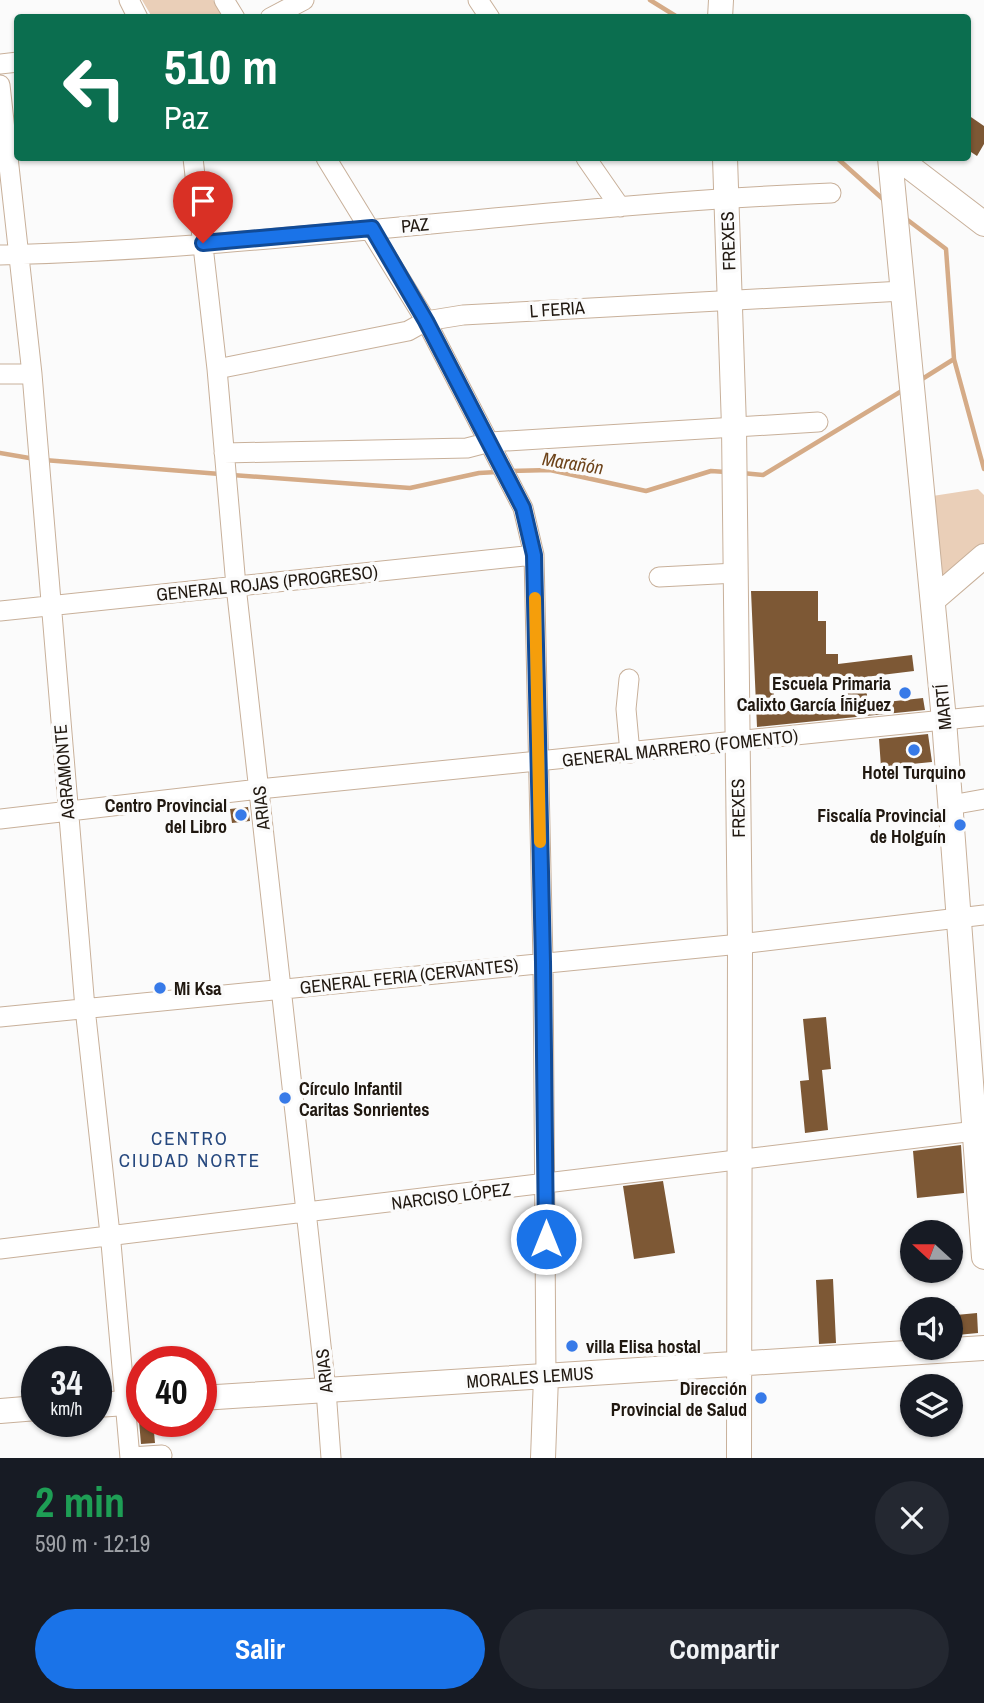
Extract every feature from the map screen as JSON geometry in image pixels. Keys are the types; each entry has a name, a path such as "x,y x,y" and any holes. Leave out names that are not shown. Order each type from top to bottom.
{"main road":[{"name":"FREXES","path":"725,161 735,453 741,1160 739,1458"},
{"name":"MARTÍ","path":"890,161 951,805 972,916 984,1257"},
{"path":"902,161 984,224"},
{"path":"893,187 926,179"},
{"path":"933,600 984,556"},
{"name":"MORALES LEMUS","path":"217,1397 984,1348"},
{"path":"543,1458 546,1377"},
{"path":"0,1411 21,1409"}],"street":[{"path":"278,14 304,0"},
{"name":"AGRAMONTE","path":"0,85 9,255 32,374 85,1008 110,1235 126,1351"},
{"name":"ARIAS","path":"192,161 217,369 236,586 326,1390 331,1458"},
{"path":"328,161 372,228 426,321 494,450 523,508 534,555 543,962 546,1377"},
{"path":"588,161 620,207"},
{"name":"PAZ","path":"9,255 203,243 726,197 831,193"},
{"name":"L FERIA","path":"217,369 408,331 426,321 463,315 730,298 903,291"},
{"path":"0,374 32,374"},
{"path":"224,457 467,448 494,450 734,427 818,422"},
{"name":"GENERAL ROJAS (PROGRESO)","path":"0,611 534,555"},
{"path":"659,577 736,573"},
{"path":"629,679 626,709 630,753"},
{"name":"GENERAL MARRERO (FOMENTO)","path":"0,819 259,789 738,743 984,716"},
{"path":"951,805 984,799"},
{"name":"GENERAL FERIA (CERVANTES)","path":"0,1017 740,944 972,916"},
{"name":"NARCISO LÓPEZ","path":"0,1249 306,1214 979,1130"},
{"name":"AGRAMONTE","path":"130,1458 131,1437"},
{"path":"130,1458 162,1455"}],"shaded area":[{"path":"142,0 213,0 223,14 150,14"},
{"path":"978,489 984,495 984,543 939,584 926,497"}],"building":[{"path":"971,117 984,126 984,144 977,156 971,152"},
{"path":"751,591 818,591 818,621 826,621 826,654 838,654 838,664 912,655 914,671 865,677 868,704 923,698 925,710 757,727","holes":["846,676 849,706 775,712 773,679"]},
{"path":"928,734 932,762 881,767 879,739"},
{"name":"Centro Provincial del Libro","path":"248,807 250,821 232,823 230,809"},
{"path":"826,1017 831,1069 822,1070 828,1130 805,1133 800,1081 809,1080 803,1019"},
{"path":"961,1145 964,1193 917,1198 913,1151"},
{"path":"663,1181 675,1253 634,1259 623,1186"},
{"path":"833,1279 836,1343 819,1344 816,1280"},
{"path":"977,1313 978,1333 963,1334 963,1314"},
{"path":"140,1437 154,1437 155,1443 141,1444"}],"waterway":[{"path":"650,0 673,14"},
{"path":"840,161 885,201"},
{"path":"905,218 946,249 954,359 984,469"},
{"name":"Marañón","path":"919,381 954,359"},
{"name":"Marañón","path":"742,473 763,475 905,389"},
{"name":"Marañón","path":"0,453 35,459"},
{"name":"Marañón","path":"44,460 220,474"},
{"name":"Marañón","path":"510,471 550,470 646,491 711,471 726,472"},
{"name":"Marañón","path":"232,475 410,488 479,473 497,472"}],"slow traffic":[{"path":"535,598 540,842"}],"place":[{"name":"Escuela Primaria Calixto García Íñiguez","path":"905,693"},
{"name":"Hotel Turquino","path":"914,750"},
{"name":"Centro Provincial del Libro","path":"241,815"},
{"name":"Fiscalía Provincial de Holguín","path":"960,825"},
{"name":"Mi Ksa","path":"160,988"},
{"name":"Círculo Infantil Caritas Sonrientes","path":"285,1098"},
{"name":"villa Elisa hostal","path":"572,1346"},
{"name":"Dirección Provincial de Salud","path":"761,1398"}],"district":[{"name":"CENTRO CIUDAD NORTE","path":"190,1149"}],"route":[{"path":"203,243 372,228 426,321 523,508 534,555 546,1239"}]}
